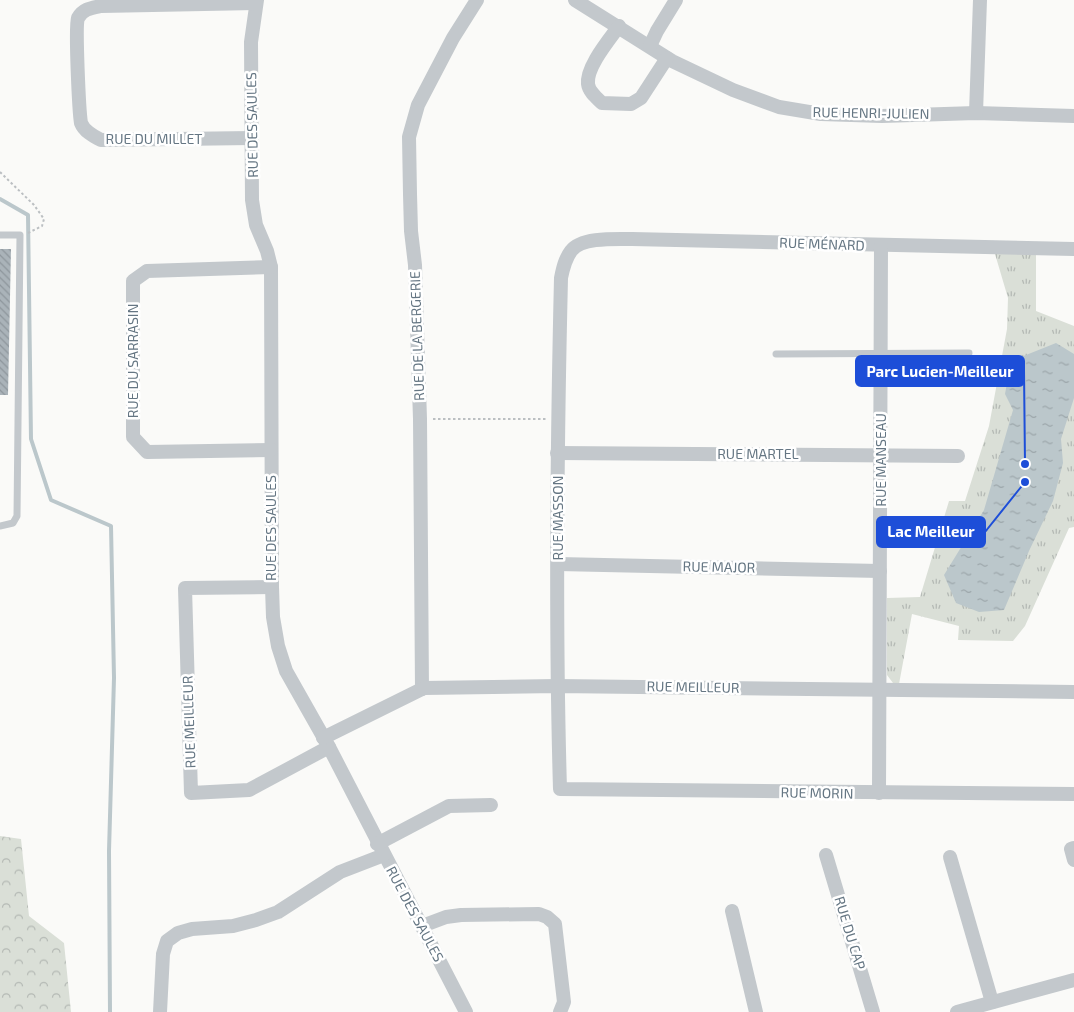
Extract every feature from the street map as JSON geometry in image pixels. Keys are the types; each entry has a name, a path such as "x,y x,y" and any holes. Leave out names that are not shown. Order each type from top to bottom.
{"street":[{"name":"RUE DE LA BERGERIE","path":"422,689 420,419 415,265 410,203 409,137 418,105 453,38 476,0"},
{"name":"RUE HENRI-JULIEN","path":"575,0 667,58 733,90 779,107 821,114 873,116 976,113 1074,116"},
{"path":"650,46 676,0"},
{"path":"976,113 980,0"},
{"name":"RUE DU MILLET","path":"252,138 101,140 89,134 82,124 78,61 78,20 85,9 101,6 256,2"},
{"name":"RUE DES SAULES","path":"256,2 251,42 252,200 256,225 267,251 271,267 272,587 273,617 278,646 286,671 326,742 466,1012"},
{"path":"619,26 592,64 588,84 593,94 602,103 631,104 641,98 667,58"},
{"name":"RUE MÉNARD","path":"572,249 593,240 632,239 1074,249"},
{"name":"RUE MANSEAU","path":"880,793 881,246"},
{"name":"RUE MASSON","path":"560,789 557,686 557,453 560,278 572,249"},
{"name":"RUE DU SARRASIN","path":"271,267 147,271 133,281 133,437 147,452 271,450"},
{"name":"RUE MARTEL","path":"557,453 958,456"},
{"name":"RUE MAJOR","path":"558,564 880,571"},
{"name":"RUE MEILLEUR","path":"272,587 185,588 191,793 249,790 326,742 422,689 557,686 1074,692"},
{"name":"RUE MORIN","path":"560,789 1074,794"},
{"path":"160,1012 163,954 167,941 178,933 192,929 233,926 278,912 340,872 364,861 379,847 449,806 491,805"},
{"name":"RUE DU CAP","path":"826,855 873,1012"},
{"path":"950,857 1002,1004"},
{"path":"732,911 756,1012"},
{"path":"422,926 446,917 461,914 539,914 547,917 555,924 564,1002 560,1012"},
{"path":"957,1012 1002,1004 1074,980"}],"lane":[{"path":"0,235 20,235 17,516 13,523 0,526"},
{"path":"776,354 969,353"}],"path":[{"path":"0,172 34,205 44,219 42,226 34,232 20,235"},
{"path":"420,419 558,419"}],"green space":[{"path":"995,254 1036,254 1036,311 1074,326 1074,527 1069,528 1025,626 1013,641 958,640 959,626 912,614 899,684 893,683 887,675 887,598 920,597 949,501 965,501 989,426 1007,329 1008,298"},
{"path":"0,836 21,839 29,916 64,943 71,1012 0,1012"}],"water":[{"path":"1056,343 1074,354 1074,398 1061,439 1063,463 1053,501 1004,610 979,612 956,603 944,575 984,510 1013,410 1005,394 1011,361"}],"building":[{"path":"0,249 11,249 8,395 0,395"}],"waterway":[{"path":"0,199 28,215 31,439 51,500 111,526 114,678 109,851 110,1012"}],"place":[{"name":"Parc Lucien-Meilleur","path":"1025,464"},
{"name":"Lac Meilleur","path":"1025,482"}]}
